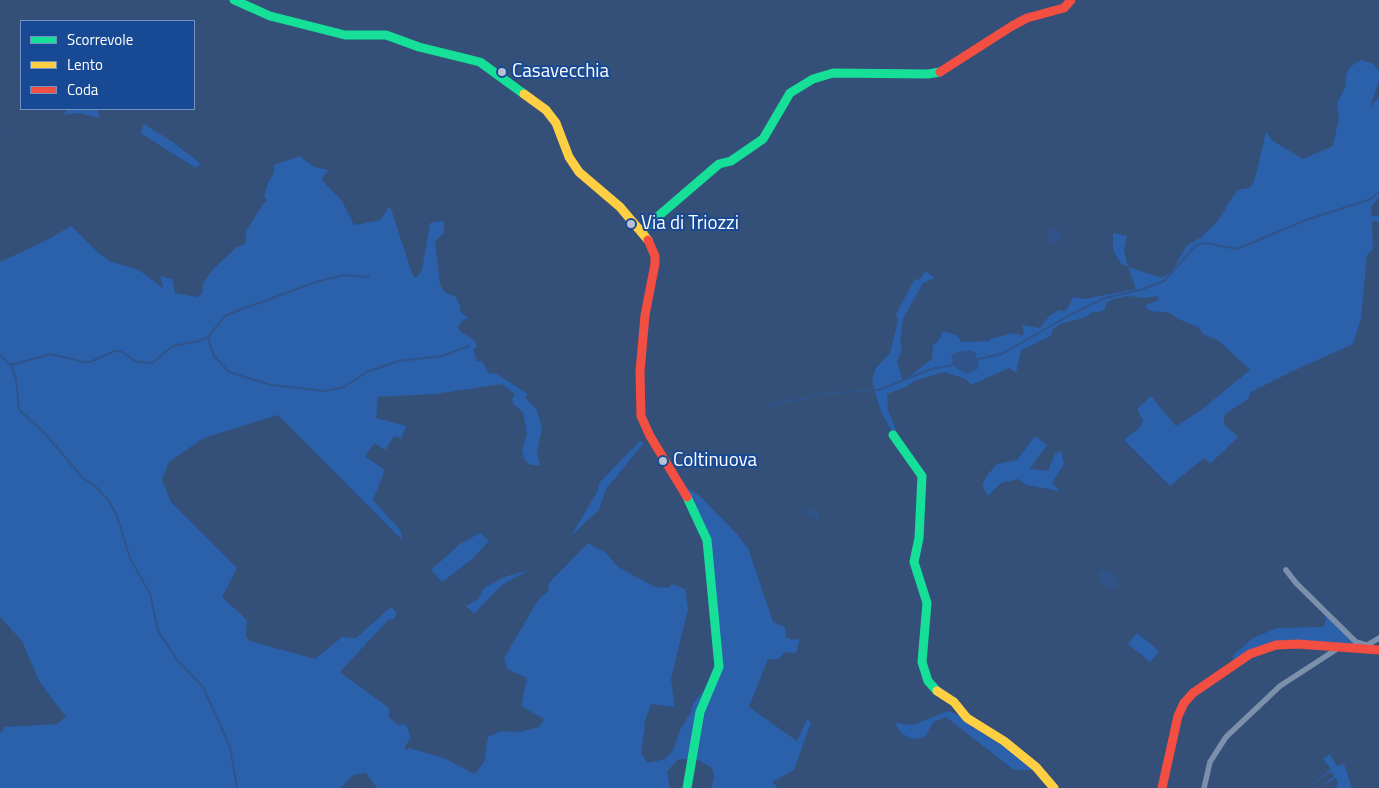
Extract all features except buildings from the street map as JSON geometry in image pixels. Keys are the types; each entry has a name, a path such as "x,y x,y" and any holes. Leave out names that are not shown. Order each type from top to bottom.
{"street":[{"path":"234,0 270,16 345,35 386,35 419,47 480,62 546,110 556,123 569,157 579,172 620,207 648,240 655,256 645,315 640,372 641,416 650,436 680,483 707,540 710,585 718,639 719,667 700,712 686,788"},
{"path":"641,231 719,164 730,161 763,139 790,93 813,79 833,73 928,74 941,72 1012,26 1027,18 1064,8 1071,0"},
{"path":"894,435 922,476 919,538 914,562 927,603 922,662 928,681 934,689 954,702 967,718 1004,741 1036,767 1054,788"},
{"path":"1286,570 1296,583 1356,642 1364,647"},
{"path":"1364,647 1379,638"},
{"path":"1162,788 1178,716 1184,703 1193,693 1261,650 1276,645 1364,647 1379,650"},
{"path":"1204,788 1210,762 1226,737 1280,686 1340,647"}],"shaded area":[{"path":"1361,60 1373,64 1379,71 1379,81 1370,107 1379,97 1379,197 1371,207 1372,216 1379,216 1379,222 1372,221 1373,249 1367,255 1361,318 1353,344 1251,392 1248,399 1224,416 1224,424 1238,437 1210,464 1204,458 1170,486 1124,440 1140,427 1143,421 1137,409 1151,396 1176,426 1201,410 1250,370 1219,341 1203,334 1198,327 1178,319 1170,313 1151,311 1146,308 1146,305 1159,300 1157,296 1143,298 1129,296 1114,299 1106,303 1105,309 1099,312 1093,312 1086,317 1060,324 1052,330 1051,336 1021,350 1016,373 1009,368 971,385 966,379 944,372 914,381 908,386 887,394 888,410 899,437 899,444 881,412 872,381 875,369 890,353 898,320 896,314 915,279 919,280 926,271 935,278 923,283 903,319 900,342 902,350 897,362 903,381 932,359 933,344 938,342 943,331 956,335 962,342 990,341 990,339 1014,333 1022,336 1024,332 1022,325 1040,328 1049,316 1059,310 1066,311 1073,297 1085,299 1136,289 1128,267 1162,278 1172,271 1187,245 1200,238 1217,222 1237,190 1249,188 1254,182 1266,132 1273,141 1303,159 1333,146 1339,118 1337,104 1346,85 1346,75 1351,66"},
{"path":"67,110 98,110 99,118 79,113 63,115"},
{"path":"144,124 173,142 201,164 196,168 140,133"},
{"path":"300,156 314,167 329,170 321,179 342,201 354,225 380,220 390,206 413,276 416,278 422,270 430,223 444,221 444,233 435,241 440,285 445,292 456,297 460,311 468,318 462,321 458,327 460,331 475,341 477,347 473,349 477,361 482,361 489,374 495,373 528,394 525,398 537,410 542,429 537,453 540,465 531,465 525,461 522,450 527,434 523,412 514,405 512,399 515,394 502,384 435,394 378,397 376,418 406,426 401,439 394,436 385,450 374,443 365,456 385,470 373,500 401,531 402,540 278,415 204,438 169,462 162,480 171,502 237,568 222,597 247,620 246,637 250,641 315,659 342,637 356,638 391,607 397,613 394,619 389,619 340,672 389,708 389,717 399,726 403,723 407,727 411,738 405,746 406,750 409,748 444,758 475,774 484,762 488,737 501,731 519,732 539,727 544,719 521,706 527,678 507,669 504,658 538,600 549,590 548,584 588,543 606,553 618,567 655,587 669,588 672,584 685,589 688,609 671,679 675,707 651,704 644,724 641,753 648,763 665,759 673,750 681,728 691,712 693,703 717,676 709,555 680,483 701,497 748,548 773,622 785,627 786,637 792,640 800,639 796,653 786,652 778,659 768,659 749,707 797,741 807,720 811,722 794,770 772,782 778,788 711,788 714,778 712,768 698,760 679,759 667,771 670,788 377,788 366,773 353,775 341,788 0,788 0,733 5,727 57,724 66,717 39,681 22,641 0,617 0,262 47,240 71,226 100,254 112,262 139,270 163,288 160,276 172,279 175,293 197,297 202,293 203,283 213,269 237,247 245,244 246,232 262,205 267,201 264,196 274,172 274,165"},
{"path":"1055,229 1060,231 1062,236 1060,241 1055,243 1050,241 1048,236 1050,231"},
{"path":"1113,233 1127,236 1124,250 1128,267 1121,264 1113,250"},
{"path":"971,350 976,354 979,364 977,370 967,374 957,369 953,364 951,356 956,352"},
{"path":"1035,436 1047,445 1030,469 1048,471 1055,454 1061,451 1064,464 1052,483 1060,491 1026,485 1018,479 1001,483 988,496 982,485 988,474 997,464 1017,460"},
{"path":"640,441 644,443 606,489 599,510 571,536 598,490 599,483"},
{"path":"807,507 819,513 818,520 806,516"},
{"path":"480,533 489,541 471,560 442,582 431,570 460,544"},
{"path":"529,570 502,585 474,614 466,606 478,599 484,588 504,577"},
{"path":"1105,570 1118,578 1119,585 1116,588 1112,589 1098,580 1100,571"},
{"path":"1327,613 1360,644 1276,645 1236,664 1232,656 1253,638 1277,628 1324,627"},
{"path":"1137,633 1159,651 1150,662 1128,644"},
{"path":"948,711 967,718 1040,770 1014,770 946,717 933,722 926,735 912,739 901,733 895,723 913,725"},
{"path":"1330,754 1337,766 1344,764 1352,788 1336,788 1338,781 1335,778 1319,788 1334,776 1331,771 1308,788 1331,769 1323,759"}],"waterway":[{"path":"0,132 4,129"},
{"path":"978,359 1002,354 1102,299 1143,289 1164,281 1196,245 1206,243 1237,249 1306,220 1371,199 1379,192"},
{"path":"11,365 50,354 90,362 115,351 120,351 137,362 152,363 173,346 199,341 208,337 226,315 316,282 343,275 369,277"},
{"path":"208,338 214,356 229,372 271,385 325,391 344,387 367,372 398,361 442,356 469,346"},
{"path":"0,355 11,365 16,379 19,410 42,430 82,477 97,488 109,501 117,516 130,558 150,594 158,631 177,660 203,687 230,747 237,788"},
{"path":"767,406 809,398 816,394 878,390 932,369 953,365"}],"traffic: fast":[{"path":"234,0 270,16 345,35 386,35 419,47 480,62 524,94"},
{"path":"641,231 719,164 731,161 763,139 790,93 813,79 833,73 928,74 940,72"},
{"path":"893,435 922,476 919,538 914,562 927,603 922,662 928,681 937,691"},
{"path":"687,497 707,540 719,667 700,712 687,788"}],"traffic: slow":[{"path":"524,94 546,110 556,123 569,157 579,172 620,207 648,240"},
{"path":"937,691 954,702 967,718 1004,741 1036,767 1054,788"}],"traffic: jam":[{"path":"940,72 1012,26 1027,18 1064,8 1071,0"},
{"path":"648,240 655,256 655,264 645,315 640,372 641,416 650,436 687,497"},
{"path":"1162,788 1178,716 1184,703 1193,693 1250,654 1276,645 1298,644 1379,650"}],"place":[{"name":"Casavecchia","path":"502,72"},
{"name":"Via di Triozzi","path":"631,224"},
{"name":"Coltinuova","path":"663,461"}]}
